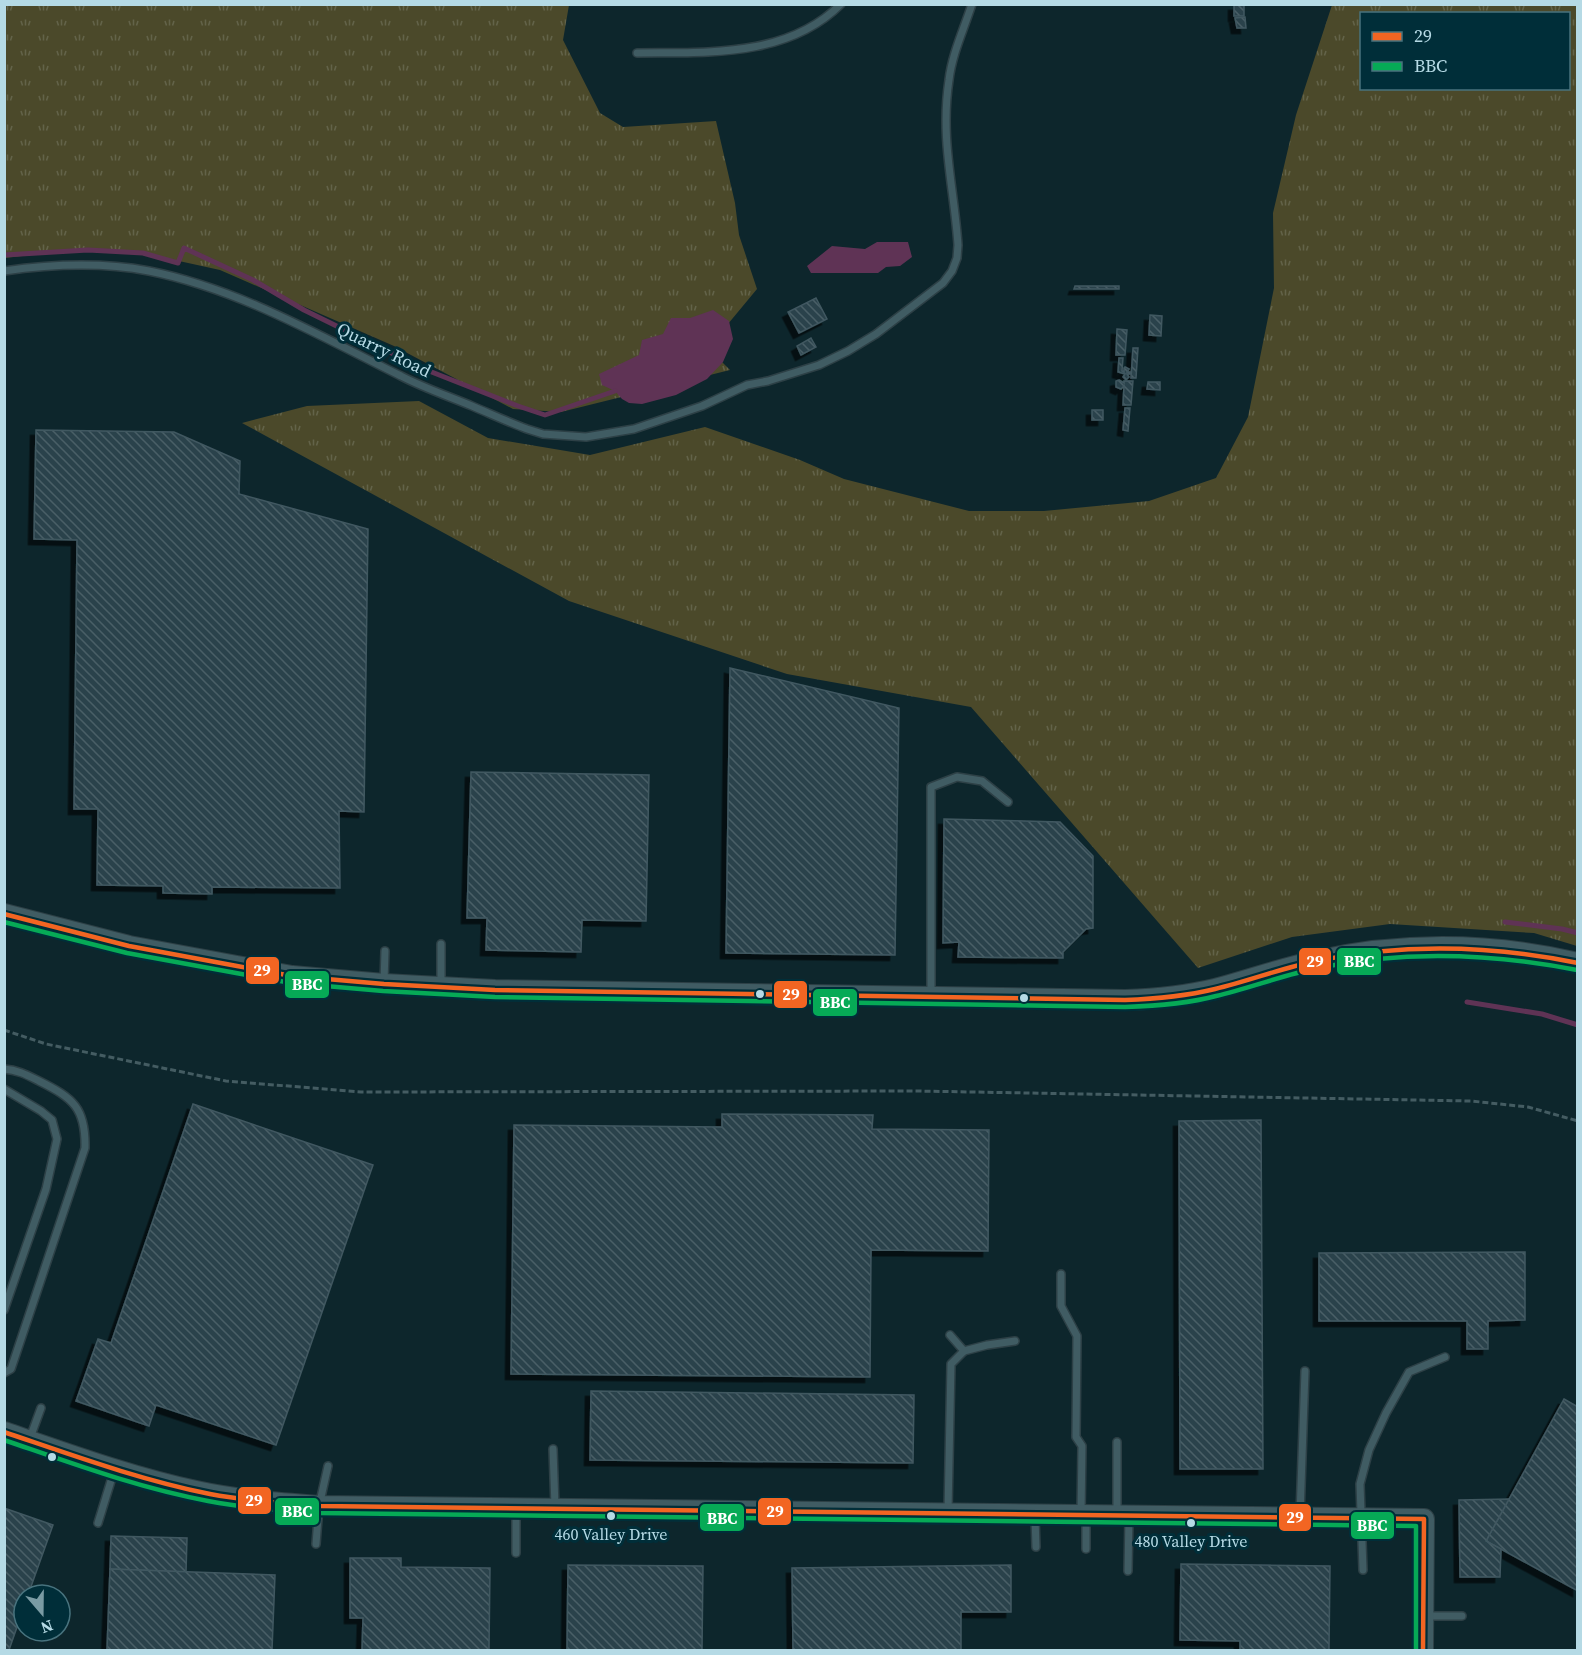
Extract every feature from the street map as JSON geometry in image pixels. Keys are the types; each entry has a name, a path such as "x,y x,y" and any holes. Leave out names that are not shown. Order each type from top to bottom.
{"street":[{"path":"4,914 129,946 292,976 441,988 1107,1000 1161,998 1213,989 1281,969 1333,957 1403,948 1448,947 1492,950 1578,963"},
{"path":"4,1432 114,1470 163,1484 215,1495 319,1506 1424,1519 1423,1650"}],"lane":[{"path":"637,53 721,52 759,47 794,35 818,22 840,4"},
{"name":"Quarry Road","path":"4,271 55,265 88,265 139,270 180,279 254,305 436,392 510,423 543,434 586,437 634,429 702,406 747,385 792,375 819,365 876,334 943,283 952,271 957,258 958,245 947,163 946,105 949,77 972,4"},
{"path":"931,997 931,787 957,777 982,782 1008,802"},
{"path":"441,944 441,988"},
{"path":"384,984 385,951"},
{"path":"4,1069 17,1070 62,1092 78,1108 86,1128 85,1148 11,1368 4,1373"},
{"path":"4,1089 52,1120 57,1139 45,1189 4,1310"},
{"path":"1061,1274 1061,1306 1077,1336 1076,1437 1082,1446 1086,1549"},
{"path":"950,1335 964,1351"},
{"path":"948,1514 951,1364 964,1351 1015,1341"},
{"path":"1363,1570 1360,1484 1369,1450 1409,1372 1445,1357"},
{"path":"1300,1518 1305,1371"},
{"path":"29,1441 41,1408"},
{"path":"1117,1442 1128,1571"},
{"path":"553,1449 555,1509"},
{"path":"316,1544 319,1506 328,1466"},
{"path":"98,1522 114,1470"},
{"path":"516,1509 516,1553"},
{"path":"1035,1515 1036,1547"},
{"path":"1423,1616 1462,1616"}],"path":[{"path":"4,1030 57,1047 226,1081 361,1092 917,1091 1459,1101 1528,1107 1578,1121"}],"green space":[{"path":"4,5 569,5 563,40 600,113 623,127 716,121 735,203 739,235 757,289 708,348 730,370 561,412 513,409 394,346 220,270 138,252 75,250 5,258"},
{"path":"1332,5 1577,5 1577,946 1534,933 1390,924 1292,937 1198,968 971,707 787,674 569,601 242,423 307,406 419,401 488,438 590,455 705,427 800,460 844,479 969,511 1044,511 1149,501 1216,478 1248,417 1274,288 1273,213 1296,115"}],"shaded area":[{"path":"877,242 908,242 912,257 900,266 886,267 878,273 811,273 807,266 832,246 865,249"},
{"path":"713,310 729,321 733,339 723,362 707,379 676,395 642,404 629,403 615,391 602,385 599,374 639,355 642,340 663,334 671,318 690,318"}],"building":[{"path":"1234,5 1244,5 1244,16 1234,16"},
{"path":"1245,17 1246,28 1237,28 1235,18"},
{"path":"1075,286 1119,286 1119,289 1074,289"},
{"path":"816,298 827,319 799,333 788,312"},
{"path":"1150,315 1162,316 1161,336 1149,335"},
{"path":"1117,329 1127,330 1125,355 1116,355"},
{"path":"811,338 816,347 801,355 797,346"},
{"path":"1133,348 1138,348 1136,378 1131,378"},
{"path":"1119,358 1123,358 1122,371 1124,372 1125,367 1129,369 1127,372 1131,372 1127,374 1129,377 1126,380 1123,377 1125,374 1118,372"},
{"path":"1116,381 1124,383 1124,381 1133,381 1131,405 1123,405 1124,386 1121,389 1116,387"},
{"path":"1148,382 1160,382 1160,390 1147,389"},
{"path":"1125,408 1130,408 1128,431 1123,430"},
{"path":"1092,410 1103,410 1103,420 1092,420"},
{"path":"36,430 174,432 240,461 239,494 368,529 364,812 339,811 340,888 212,887 212,894 163,893 163,886 97,885 98,809 74,809 77,540 34,539"},
{"path":"730,668 899,708 895,955 726,953"},
{"path":"471,772 649,775 646,921 582,920 581,952 486,950 487,918 467,918"},
{"path":"944,819 1060,822 1093,856 1093,928 1086,929 1063,952 1063,958 958,957 959,942 943,943"},
{"path":"193,1104 373,1165 276,1445 156,1405 149,1426 76,1401 98,1339 111,1343"},
{"path":"722,1114 873,1115 872,1129 989,1130 988,1251 871,1250 870,1377 511,1374 514,1125 722,1127"},
{"path":"1261,1120 1263,1469 1180,1469 1179,1121"},
{"path":"1525,1252 1525,1320 1488,1321 1488,1349 1467,1349 1467,1321 1319,1321 1319,1253"},
{"path":"591,1391 914,1395 913,1463 590,1460"},
{"path":"1564,1399 1578,1407 1578,1591 1486,1541"},
{"path":"1509,1499 1486,1541 1501,1549 1500,1577 1460,1577 1459,1500"},
{"path":"4,1508 53,1525 32,1583 12,1583 12,1641 9,1650 4,1650"},
{"path":"111,1536 187,1538 186,1572 110,1569"},
{"path":"350,1558 401,1558 401,1567 490,1568 489,1650 362,1650 363,1618 350,1618"},
{"path":"1181,1564 1330,1566 1329,1650 1240,1650 1240,1641 1180,1640"},
{"path":"568,1565 703,1566 702,1650 567,1650"},
{"path":"1011,1565 1011,1612 961,1612 961,1650 793,1650 792,1568"},
{"path":"110,1569 275,1575 272,1650 107,1650"}],"waterway":[{"path":"4,255 88,250 143,253 178,263 184,248 253,280 304,310 424,369 545,415 615,391"},
{"path":"1505,922 1578,933"},
{"path":"1467,1002 1542,1014 1578,1025"}],"transit line":[{"name":"29","path":"4,914 129,946 292,976 495,990 1125,1000 1170,997 1204,991 1316,961 1382,951 1447,948 1480,950 1578,963"},
{"name":"BBC","path":"4,922 127,953 291,983 495,997 1125,1007 1193,1001 1305,971 1383,958 1479,957 1577,970"},
{"name":"29","path":"4,1432 158,1482 210,1494 264,1502 319,1506 1424,1519 1423,1650"},
{"name":"BBC","path":"4,1440 105,1474 182,1496 236,1506 318,1513 1416,1526 1416,1650"}],"place":[{"name":"460 Valley Drive","path":"611,1516"},
{"name":"480 Valley Drive","path":"1191,1523"}]}
